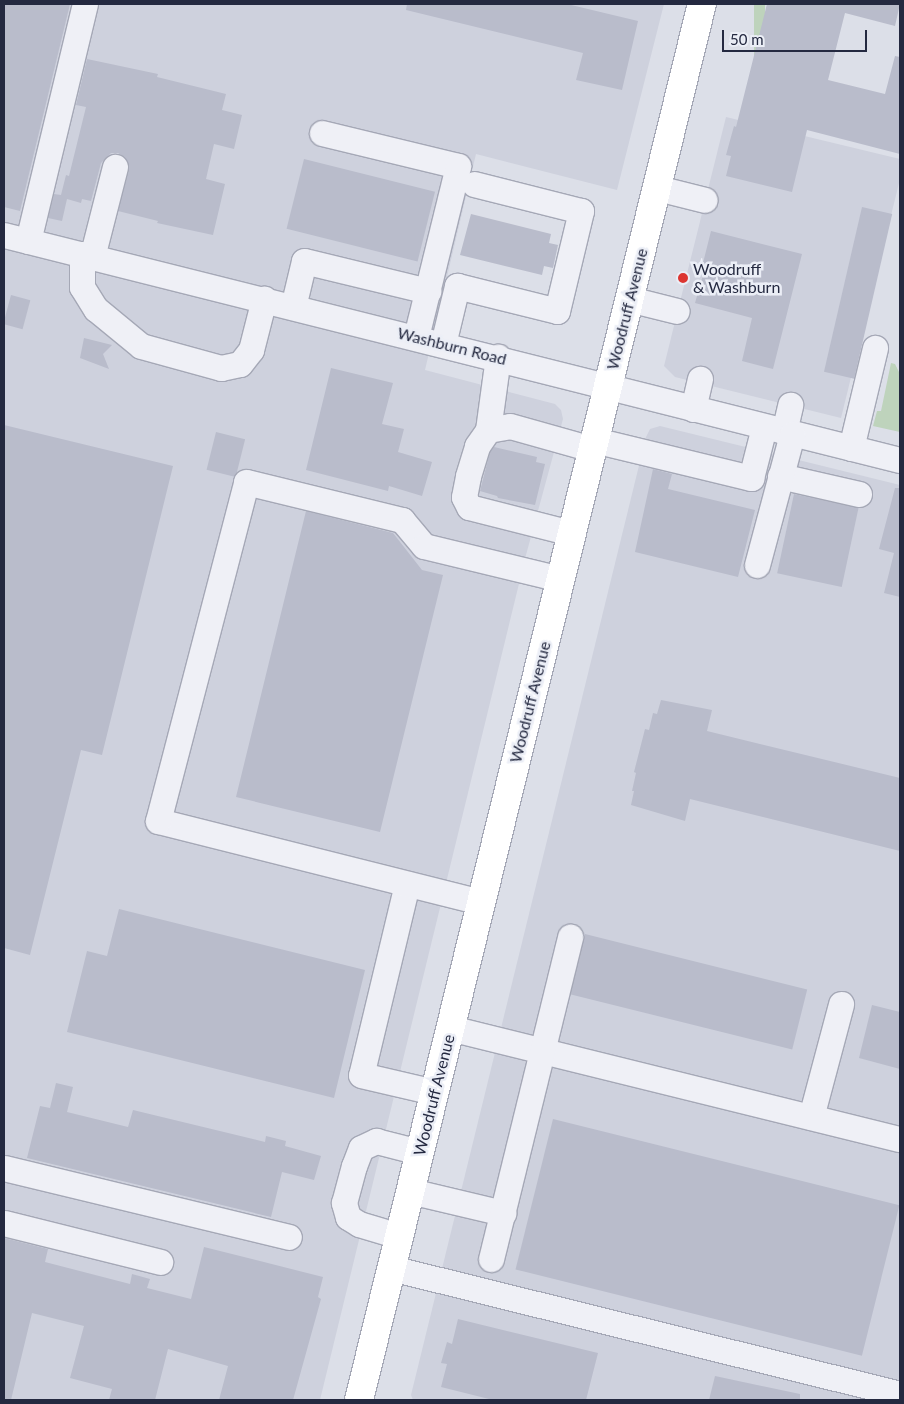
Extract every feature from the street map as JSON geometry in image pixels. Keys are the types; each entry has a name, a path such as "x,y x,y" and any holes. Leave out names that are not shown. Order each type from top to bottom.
{"main road":[{"name":"Woodruff Avenue","path":"359,1400 657,188 700,4"}],"street":[{"path":"28,241 84,4"},
{"path":"322,132 458,166 416,337"},
{"path":"115,167 87,256 82,287 96,309 140,346 221,368 240,364 251,350 264,299"},
{"path":"443,344 457,286 557,311 581,211 474,184"},
{"path":"657,188 705,200"},
{"name":"Washburn Road","path":"4,235 498,357 693,409 900,460"},
{"path":"293,307 304,262 428,291"},
{"path":"629,299 677,311"},
{"path":"851,448 875,348"},
{"path":"498,357 488,430 477,446 468,476 464,497 468,507 571,533"},
{"path":"693,409 700,379"},
{"path":"774,502 755,497 751,478 780,431 790,405"},
{"path":"488,430 510,426 751,478"},
{"path":"757,565 780,476 780,431"},
{"path":"780,476 859,494"},
{"path":"481,902 158,821 246,482 402,520 424,546 560,579"},
{"path":"407,884 362,1076 434,1092"},
{"path":"491,1259 570,937"},
{"path":"811,1117 841,1004"},
{"path":"450,1028 900,1139"},
{"path":"399,1236 359,1224 348,1216 344,1203 361,1148 376,1141 420,1152"},
{"path":"4,1168 289,1237"},
{"path":"410,1191 502,1213"},
{"path":"4,1223 160,1262"},
{"path":"391,1268 900,1394"}],"shaded area":[{"path":"4,4 664,4 617,190 476,154 425,370 555,404 561,410 563,419 526,555 320,1400 4,1400"},
{"path":"726,117 900,159 900,179 841,418 675,377 664,366"},
{"path":"660,426 900,485 900,1400 413,1400 411,1395 646,437 650,429"}],"green space":[{"path":"754,4 765,4 765,120 754,120"},
{"path":"891,363 895,364 900,374 900,432 873,426 877,411 881,411"}],"building":[{"path":"4,4 70,4 20,211 4,207"},
{"path":"407,4 567,4 638,21 622,90 576,80 583,53 406,10"},
{"path":"767,4 900,4 895,26 845,13 828,80 885,94 895,56 900,57 900,154 807,130 792,192 726,176 731,156 726,155 734,126 736,127"},
{"path":"87,59 158,74 157,77 226,94 222,110 242,115 234,149 214,144 206,179 225,184 213,235 157,223 158,221 118,211 129,170 125,157 118,153 111,153 101,163 91,201 82,199 81,203 67,199 62,221 48,218 54,194 61,195 66,175 69,176 86,107 76,105"},
{"path":"304,159 435,192 418,262 287,229"},
{"path":"862,207 892,214 854,379 824,372"},
{"path":"471,214 551,234 549,243 558,245 553,268 544,266 542,275 460,255"},
{"path":"711,231 802,254 773,369 742,361 752,318 695,303 705,268 702,267"},
{"path":"11,295 30,300 23,329 4,324"},
{"path":"84,338 112,345 103,354 109,369 80,358"},
{"path":"331,368 393,383 382,424 404,429 398,452 432,462 422,496 389,486 388,491 306,470"},
{"path":"4,425 173,466 102,755 81,750 30,955 4,948"},
{"path":"216,432 245,439 236,477 207,470"},
{"path":"494,447 537,457 536,462 545,464 535,505 498,498 497,496 480,491 490,452"},
{"path":"653,469 672,474 668,489 755,510 738,577 635,552"},
{"path":"895,488 900,488 900,597 884,593 894,553 879,549"},
{"path":"794,494 859,508 842,587 777,573"},
{"path":"306,511 393,533 422,570 443,575 380,832 236,797"},
{"path":"661,700 712,710 707,731 900,778 900,851 690,799 685,821 631,805 636,773 634,772 645,729 649,730 653,713 657,714"},
{"path":"119,909 365,970 334,1098 67,1032 87,951 107,956"},
{"path":"585,934 807,989 792,1050 570,994"},
{"path":"872,1005 900,1012 900,1069 859,1058"},
{"path":"56,1083 73,1087 67,1112 128,1127 133,1110 265,1142 266,1136 286,1141 285,1146 321,1156 314,1180 282,1172 271,1217 27,1158 40,1106 50,1108"},
{"path":"553,1119 899,1205 862,1356 516,1269"},
{"path":"4,1238 48,1249 45,1262 130,1284 132,1274 150,1279 147,1288 191,1299 204,1247 323,1277 318,1297 321,1299 293,1400 219,1400 228,1366 168,1349 155,1400 109,1400 112,1389 70,1378 84,1326 32,1313 11,1400 4,1400"},
{"path":"458,1319 598,1353 586,1400 493,1400 441,1387 447,1364 441,1363 447,1342 452,1344"},
{"path":"715,1376 800,1394 800,1400 709,1400"}],"place":[{"name":"Woodruff & Washburn","path":"683,278"}]}
